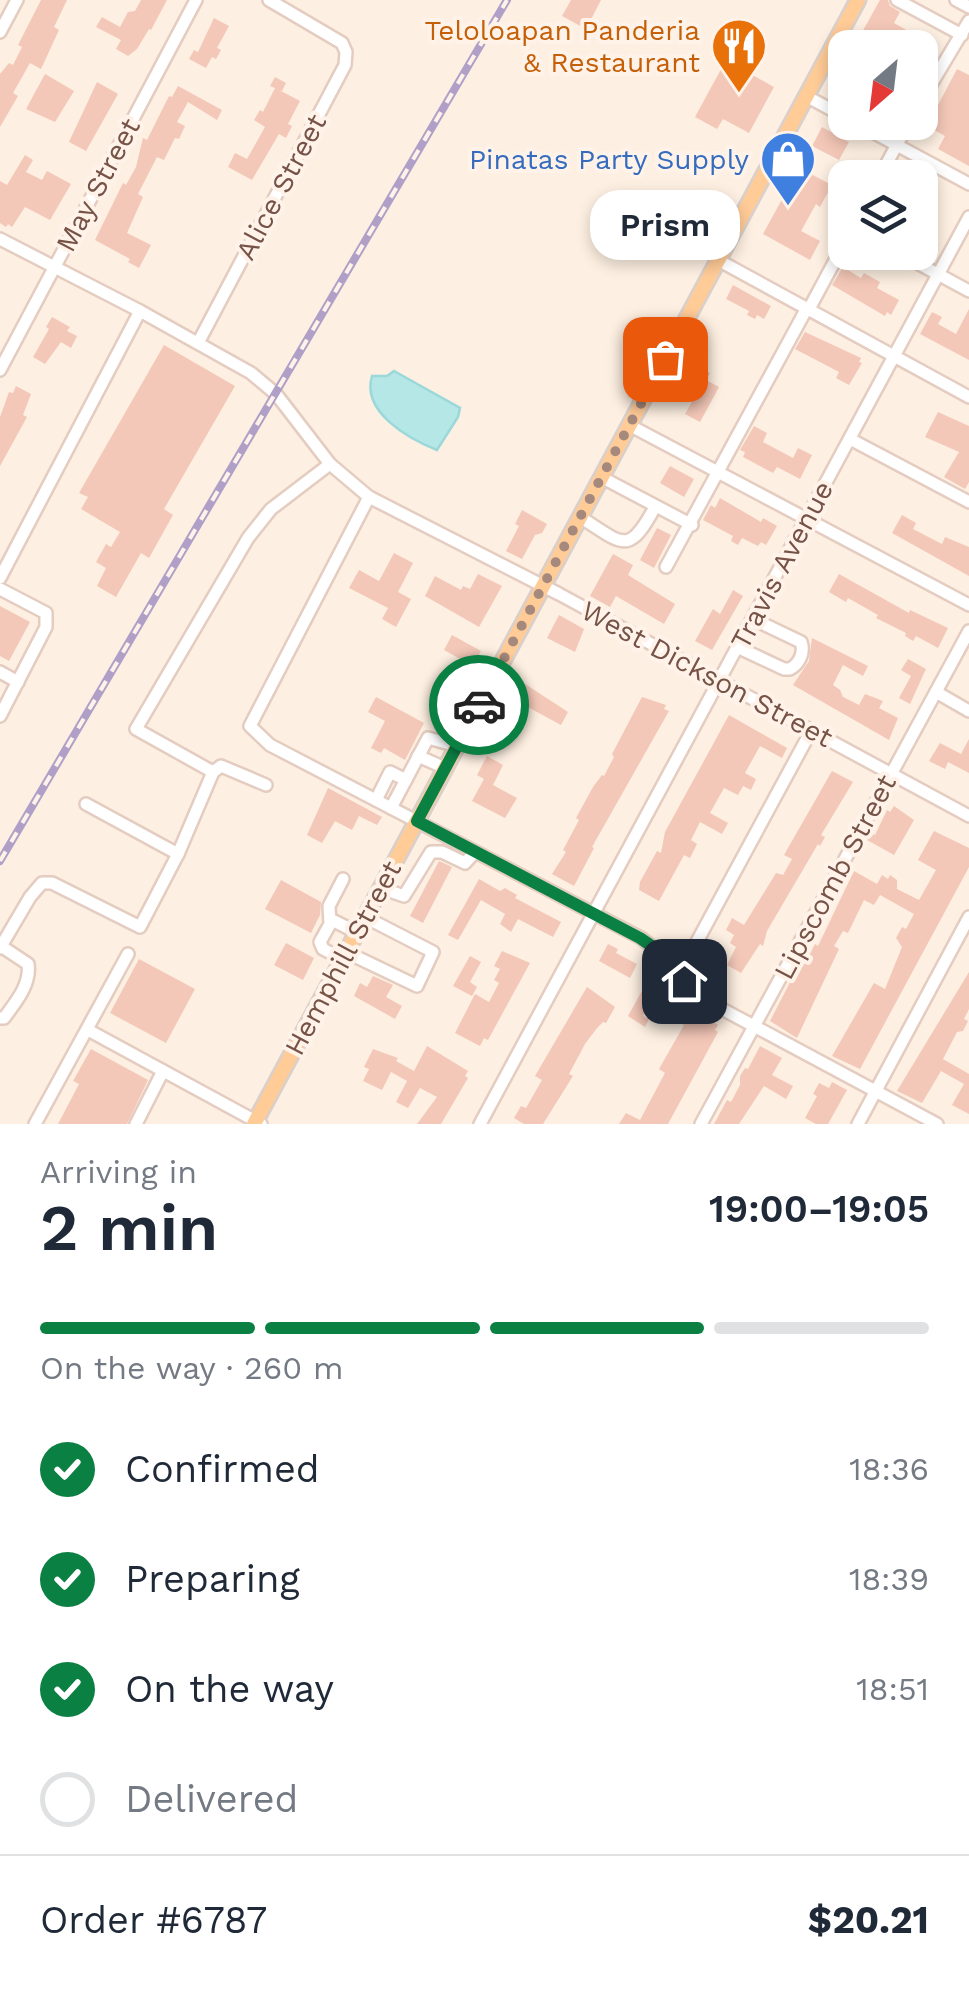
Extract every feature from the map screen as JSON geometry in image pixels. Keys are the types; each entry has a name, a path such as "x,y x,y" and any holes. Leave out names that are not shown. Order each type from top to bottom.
{"main road":[{"name":"Hemphill Street","path":"846,30 858,0"},
{"name":"Hemphill Street","path":"257,1123 806,96 828,63"}],"street":[{"path":"0,32 17,0"},
{"name":"May Street","path":"0,370 196,0"},
{"name":"Alice Street","path":"198,343 345,66 342,42 269,0"},
{"path":"897,0 962,34"},
{"path":"956,0 969,7"},
{"path":"938,70 969,21"},
{"path":"806,96 828,108"},
{"path":"887,140 969,184"},
{"path":"888,160 899,140"},
{"name":"Travis Avenue","path":"480,1124 969,217"},
{"name":"West Dickson Street","path":"0,239 251,374 276,394 330,464 369,496 969,816"},
{"path":"718,260 969,397"},
{"path":"666,568 830,270"},
{"path":"931,270 969,291"},
{"path":"0,578 140,311"},
{"path":"630,425 969,605"},
{"path":"850,438 969,502"},
{"path":"213,772 136,729 248,538 271,509 330,464"},
{"path":"601,478 692,525"},
{"path":"369,496 250,726 270,745 640,938 666,956 684,981 709,1002 938,1124"},
{"path":"580,518 616,540 630,540 641,534 656,506"},
{"path":"0,589 46,613 46,627 0,716"},
{"path":"737,648 790,670 798,662 802,642 752,618"},
{"name":"Lipscomb Street","path":"701,1124 969,631"},
{"path":"0,672 18,682"},
{"path":"936,692 969,711"},
{"path":"674,966 694,949 811,730"},
{"path":"392,808 430,736 457,746"},
{"path":"418,756 445,768"},
{"path":"0,1018 16,1003 30,976 28,964 1,947 42,883 52,883 140,927 178,854 213,772 221,766 266,785"},
{"path":"376,800 390,772 406,780"},
{"path":"86,804 178,854"},
{"path":"380,888 404,896 427,856 436,850 464,862 474,852"},
{"path":"400,852 422,864"},
{"path":"343,879 329,906 330,919 320,946 417,986 433,952 365,917"},
{"path":"858,1124 969,917"},
{"path":"330,919 356,932"},
{"path":"36,1124 128,954"},
{"path":"88,1030 257,1123"},
{"path":"136,1124 162,1071"}],"water":[{"path":"394,371 460,408 437,450 401,431 374,401 370,389 372,376 387,376"}],"building":[{"path":"41,0 67,0 54,27 59,30 41,69 30,63 13,93 18,96 0,127 0,74 9,63 13,65 22,47 18,45"},
{"path":"141,0 167,0 151,30 128,56 116,49 121,40 96,27 102,17 120,27"},
{"path":"571,0 601,0 586,29 562,16"},
{"path":"880,0 888,0 900,12 894,23 906,30 863,30"},
{"path":"214,18 229,26 217,48 221,50 206,68 189,59 194,50 198,52"},
{"name":"Teloloapan Panderia & Restaurant","path":"726,60 774,87 749,133 723,119 717,129 695,117"},
{"path":"957,69 969,75 969,166 938,149 945,136 938,132 938,105"},
{"path":"45,74 74,91 55,122 26,109"},
{"path":"275,77 286,83 279,90 300,101 288,124 292,126 286,138 279,134 252,180 228,167 235,153 247,159 265,127 254,120 260,110 263,112 275,88 270,86"},
{"path":"97,82 118,94 86,151 69,142"},
{"path":"178,86 222,110 217,120 188,102 177,122 185,126 179,139 175,138 164,160 157,157 138,194 143,197 127,233 151,245 139,268 95,240 123,183 126,185 136,167 143,138 147,140"},
{"path":"822,127 828,130 828,140 849,142 839,160 812,146"},
{"path":"25,155 33,160 26,172 42,180 47,171 71,184 50,220 25,207 12,227 6,227 0,223 0,181 7,185"},
{"path":"799,168 828,183 820,207 816,204 801,231 820,241 810,260 763,234"},
{"path":"841,270 861,278 864,273 880,282 877,288 899,300 891,315 887,312 885,316 832,285"},
{"path":"733,285 771,306 764,319 747,315 749,311 726,299"},
{"path":"969,309 969,360 920,334 932,312 942,317 938,324 956,334"},
{"path":"52,317 77,336 71,348 61,342 45,364 33,357"},
{"path":"805,332 861,358 849,385 836,378 839,372 795,349"},
{"path":"164,345 235,386 164,509 173,515 149,558 141,553 116,597 97,586 106,568 96,562 106,544 111,547 120,532 81,509 88,497 79,493"},
{"path":"688,361 710,373 706,380 719,387 700,422 685,414 693,400 673,389"},
{"path":"16,386 31,394 23,415 27,417 0,466 0,417 9,392 13,393"},
{"path":"938,412 969,426 969,482 965,489 944,477 959,452 925,437"},
{"path":"754,426 767,433 763,442 793,458 798,448 812,455 800,479 777,467 773,473 743,457 745,452 740,450"},
{"path":"670,466 694,479 684,497 660,483"},
{"path":"720,498 761,522 763,518 777,526 766,545 761,542 758,546 742,538 738,545 731,541 733,536 703,520"},
{"path":"522,510 547,524 542,533 535,535 522,559 506,551 519,526 515,524"},
{"path":"902,515 916,523 913,529 942,544 945,537 969,547 969,576 892,533"},
{"path":"657,528 671,535 654,568 640,560"},
{"path":"394,553 413,563 398,592 411,599 396,627 382,619 388,608 349,588 359,570 379,581"},
{"path":"613,554 633,565 628,575 675,604 664,624 616,596 610,607 590,596"},
{"path":"478,574 502,586 479,627 425,596 435,576 461,590 463,586 470,589"},
{"path":"839,574 909,613 910,610 948,628 938,648 916,636 913,641 906,633 876,618 878,615 829,592"},
{"path":"733,590 743,596 712,650 695,641 713,609 720,614"},
{"path":"0,606 30,622 9,661 0,656"},
{"path":"559,615 584,629 575,652 547,638"},
{"path":"452,635 481,651 473,666 444,650"},
{"path":"812,638 868,666 863,676 843,665 833,685 843,697 859,705 865,694 883,701 879,708 898,718 889,740 793,685 809,661"},
{"path":"908,659 926,669 910,704 899,698 911,676 901,670"},
{"path":"522,682 568,712 561,725 513,699"},
{"path":"376,697 424,723 405,760 384,748 381,753 371,748 385,721 368,712"},
{"path":"642,697 666,705 664,709 669,711 574,886 552,874 566,852 563,850 579,820 576,818 593,787 604,776"},
{"path":"729,715 787,748 782,758 760,746 745,773 756,779 751,790 743,786 738,795 724,788 710,813 728,823 722,834 700,822 691,840 697,844 690,858 684,855 659,901 639,890 640,882 657,851 661,853 665,832"},
{"path":"969,739 969,773 948,762 945,769 929,761 940,743 961,754"},
{"path":"487,756 503,765 493,785 517,798 505,818 472,801 484,779 477,775"},
{"path":"832,771 853,782 821,835 825,837 820,846 767,931 763,946 760,944 741,973 727,965 736,947 730,943 734,935 726,930 732,918 744,925 776,873 783,875 792,859 784,855"},
{"path":"328,788 382,817 377,825 359,816 352,830 335,821 322,843 307,835"},
{"path":"894,806 914,820 894,855 867,840 871,832 875,835 887,810 890,812"},
{"path":"934,831 969,848 969,867 860,1069 832,1056 874,983 885,989 902,947 896,938 914,914 880,895 874,905 864,900 848,933 843,931 834,946 839,949 797,1038 770,1021 803,957 807,960 815,944 818,946 854,871 877,884 882,875 888,879 890,875 897,880 897,889 919,900 936,870 918,860"},
{"path":"439,861 452,867 423,923 410,916"},
{"path":"479,879 500,891 505,888 517,895 515,898 561,922 553,937 518,919 511,932 500,924 505,914 481,900 458,940 448,935"},
{"path":"281,880 321,902 320,915 311,933 265,909"},
{"path":"286,943 314,958 303,980 274,965"},
{"path":"608,944 637,964 630,978 599,961"},
{"path":"502,951 530,963 488,1040 484,1038 480,1046 455,1033 475,994 489,1002 499,983 494,980 500,969 494,966"},
{"path":"470,956 481,962 470,982 477,987 472,996 453,986"},
{"path":"139,959 195,989 166,1043 110,1013"},
{"path":"969,972 969,1009 964,1019 968,1021 963,1031 957,1032 943,1059 969,1074 969,1114 952,1105 964,1084 941,1071 922,1103 897,1091"},
{"path":"656,975 669,982 663,993 657,990 643,1016 649,1019 645,1027 628,1016 648,980 652,983"},
{"path":"373,976 393,985 386,997 402,1006 395,1019 354,996 360,983 367,987"},
{"path":"587,987 615,1007 606,1023 585,1044 569,1074 573,1076 543,1124 524,1124 514,1118 521,1106 526,1108 542,1080 535,1076"},
{"path":"689,1006 718,1025 718,1032 668,1124 619,1124 626,1113 640,1120 665,1073 659,1069 684,1025 680,1023"},
{"path":"427,1046 468,1071 468,1078 441,1124 417,1124 437,1097 420,1088 408,1108 396,1102 407,1081 391,1072 382,1090 363,1081 369,1069 364,1067 373,1049 398,1058 396,1061 414,1071"},
{"path":"760,1046 782,1058 772,1075 793,1086 786,1099 764,1086 739,1124 714,1124 727,1100 731,1102 740,1076"},
{"path":"91,1049 148,1080 127,1124 58,1124 79,1084 73,1081"},
{"path":"832,1082 847,1090 828,1124 816,1124 805,1118 819,1083 829,1088"}],"railway":[{"path":"0,861 507,0"}],"way so far":[{"path":"479,705 665,359"}],"place":[{"name":"Teloloapan Panderia & Restaurant","path":"739,95"},
{"name":"Pinatas Party Supply","path":"788,208"},
{"name":"Prism","path":"665,359"}],"route":[{"path":"479,705 417,821 640,938 666,956 684,981"}]}
